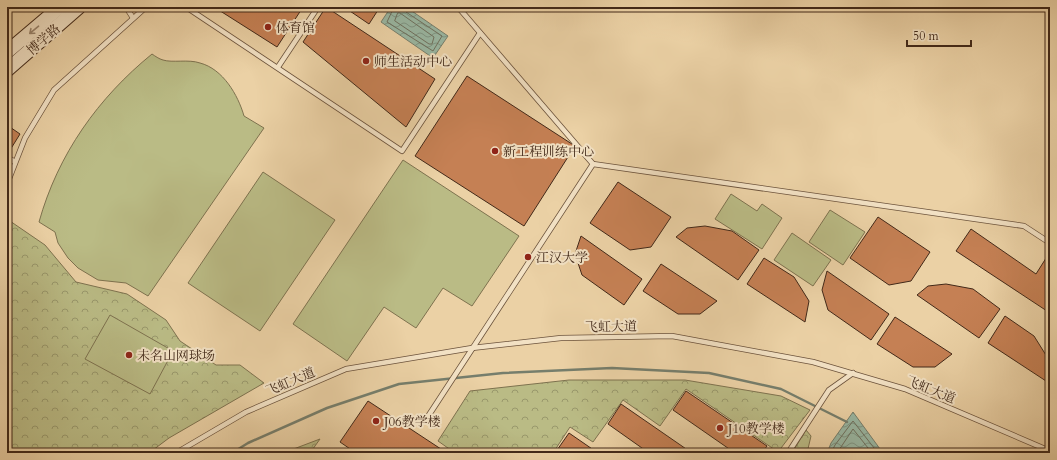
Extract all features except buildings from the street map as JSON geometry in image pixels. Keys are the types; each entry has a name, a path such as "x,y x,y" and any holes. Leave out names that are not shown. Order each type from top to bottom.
{"main road":[{"name":"博学路","path":"7,52 60,7"},
{"name":"博学路","path":"7,70 79,7"}],"lane":[{"path":"126,7 133,18"},
{"path":"7,184 25,138 54,90 146,7"},
{"path":"186,7 402,151 480,33"},
{"path":"278,67 318,7"},
{"path":"458,7 593,164 1024,226 1050,243"},
{"path":"7,157 15,162"},
{"path":"425,421 593,164"},
{"name":"飞虹大道","path":"176,453 246,412 346,369 472,348 561,338 672,336 813,362 853,373 905,389 1050,451"},
{"path":"788,453 829,390 853,373"}],"green space":[{"path":"152,54 167,61 191,61 200,63 216,71 234,92 244,116 264,128 148,296 126,283 98,280 78,268 68,258 58,243 55,232 39,222 57,173 82,129 114,89"},
{"path":"403,160 519,236 472,306 443,288 416,328 384,307 347,361 293,324"},
{"path":"263,172 335,220 260,331 188,283"},
{"path":"731,194 757,211 762,204 782,218 762,249 715,219"},
{"path":"830,210 865,232 843,265 809,242"},
{"path":"7,219 45,245 76,282 127,294 166,320 180,341 216,365 240,365 264,383 169,438 149,453 7,453"},
{"path":"792,233 831,260 813,286 774,260"},
{"name":"未名山网球场","path":"110,315 173,351 150,394 85,359"},
{"path":"569,380 685,380 781,396 810,410 778,452 686,389 660,426 623,400 593,442 570,427 553,453 515,453 507,448 503,453 455,453 438,441 470,391"},
{"path":"806,430 811,436 807,453 792,453"},
{"path":"320,439 310,453 283,453"}],"water":[{"path":"391,7 406,7 448,36 433,58 381,22"},
{"path":"853,412 883,453 827,453 831,443"}],"waterway":[{"path":"232,453 248,443 327,408 399,384 503,373 612,368 709,373 781,389 847,422"}],"place":[{"name":"体育馆","path":"268,27"},
{"name":"师生活动中心","path":"366,61"},
{"name":"新工程训练中心","path":"495,151"},
{"name":"江汉大学","path":"528,257"},
{"name":"未名山网球场","path":"129,355"},
{"name":"J06教学楼","path":"376,421"},
{"name":"J10教学楼","path":"720,428"}]}
